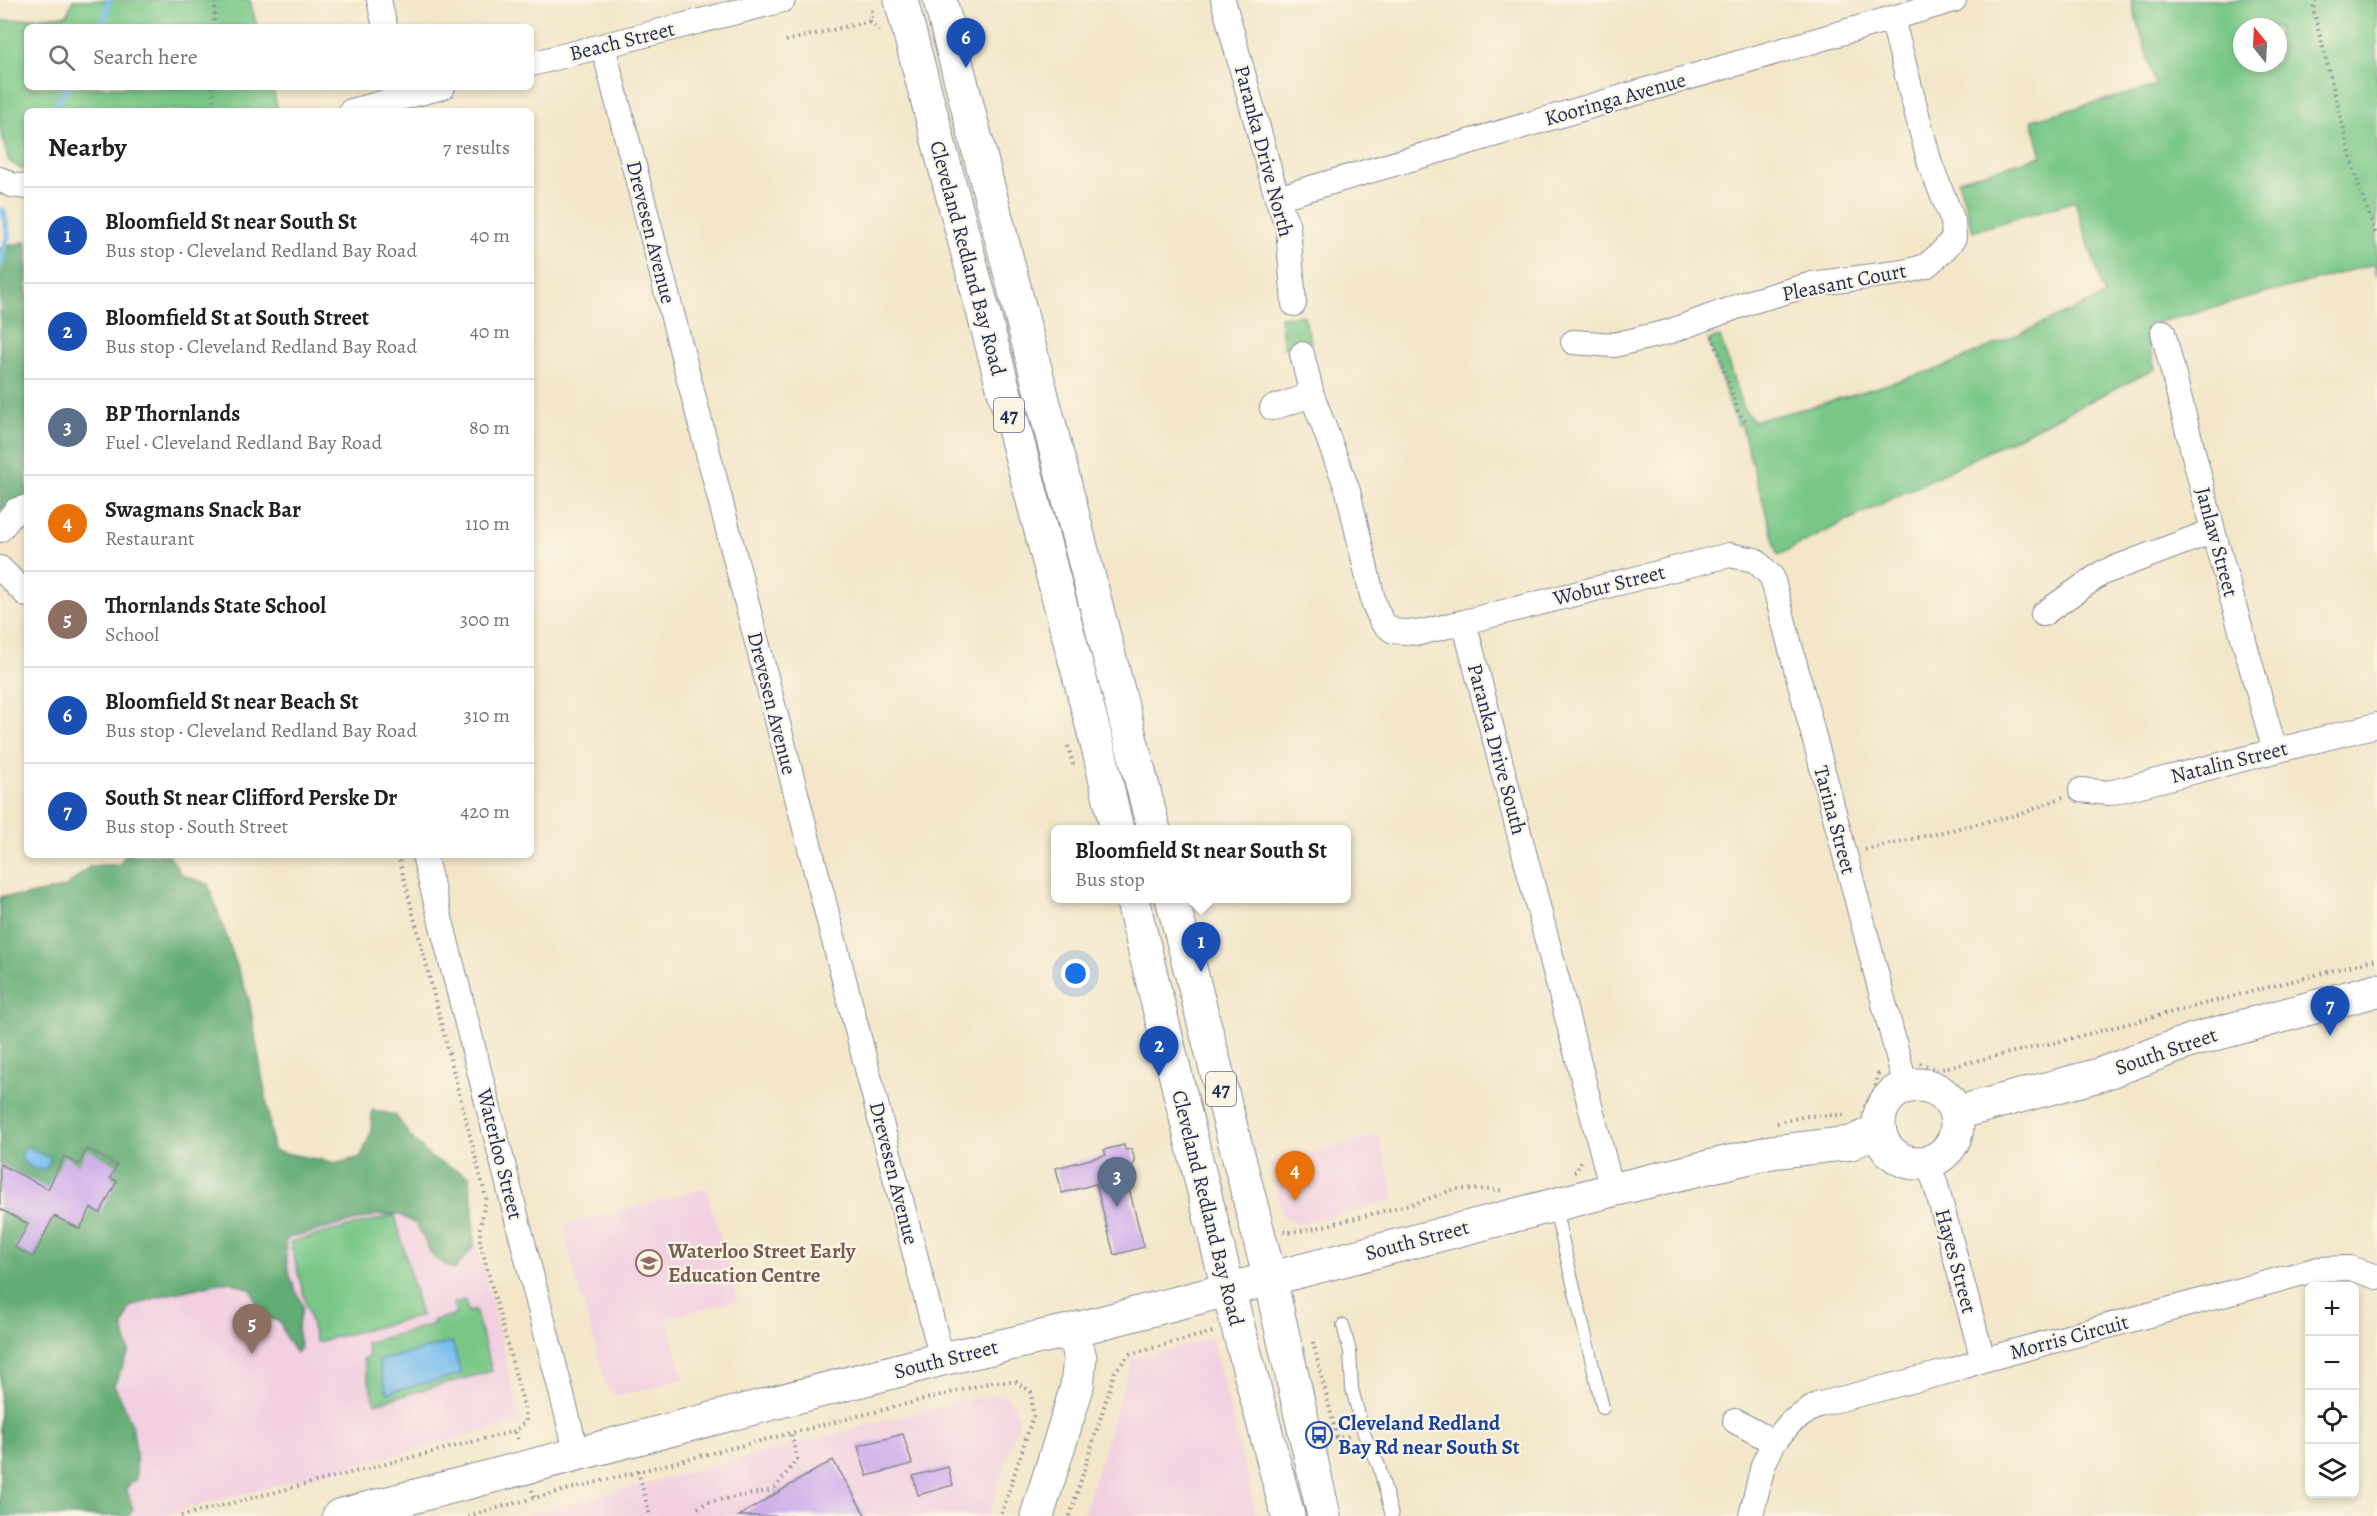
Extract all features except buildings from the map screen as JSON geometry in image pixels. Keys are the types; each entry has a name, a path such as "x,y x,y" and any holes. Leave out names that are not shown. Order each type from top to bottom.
{"main road":[{"name":"Cleveland Redland Bay Road","path":"940,0 1153,825"},
{"name":"Cleveland Redland Bay Road","path":"887,4 1100,755 1115,825"},
{"name":"Cleveland Redland Bay Road","path":"1133,903 1228,1289 1288,1516"},
{"name":"Cleveland Redland Bay Road","path":"1173,903 1270,1279 1324,1516"},
{"name":"South Street","path":"1956,1113 2099,1075 2193,1040 2377,990"},
{"path":"1903,1077 1936,1089 1949,1099 1956,1113 1957,1129 1952,1144 1941,1156 1926,1162 1914,1163 1901,1160 1891,1153 1865,1118 1880,1116 1884,1104 1894,1094 1903,1077"},
{"name":"South Street","path":"339,1516 942,1359 1073,1329 1612,1190 1771,1152 1851,1143 1865,1118"},
{"path":"1037,1516 1077,1387 1080,1358 1073,1329"}],"street":[{"path":"379,0 384,24"},
{"name":"Beach Street","path":"534,63 783,0"},
{"name":"Paranka Drive North","path":"1223,0 1276,198 1288,226 1294,304"},
{"name":"Kooringa Avenue","path":"1276,198 1954,0"},
{"name":"Pleasant Court","path":"1573,342 1614,345 1668,332 1812,284 1904,272 1926,266 1942,252 1954,238 1953,221 1930,165 1892,18"},
{"name":"Drevesen Avenue","path":"603,46 942,1359"},
{"path":"359,108 401,92 418,90"},
{"path":"0,179 24,186"},
{"name":"Janlaw Street","path":"2163,332 2213,531 2275,751"},
{"path":"1302,354 1312,395 1348,491 1374,604 1382,622 1393,631 1419,633 1464,622"},
{"path":"1272,408 1312,395"},
{"path":"0,530 16,510 24,508"},
{"path":"2043,614 2102,573 2213,531"},
{"name":"Wobur Street","path":"1464,622 1729,555 1755,560"},
{"name":"Tarina Street","path":"1755,560 1772,577 1903,1077"},
{"path":"0,568 24,592"},
{"name":"Paranka Drive South","path":"1464,622 1612,1190"},
{"name":"Natalin Street","path":"2081,790 2109,793 2377,724"},
{"name":"Waterloo Street","path":"425,858 577,1454"},
{"name":"Hayes Street","path":"1926,1162 1935,1182 1983,1360"},
{"name":"Morris Circuit","path":"1751,1516 1763,1465 1774,1442 1791,1422 1817,1406 2318,1269 2350,1268 2377,1277"},
{"path":"1735,1421 1774,1442"}],"lane":[{"path":"1554,1205 1603,1408"},
{"path":"1343,1324 1350,1353 1352,1389 1364,1434 1379,1466 1392,1516"}],"path":[{"path":"214,24 215,0"},
{"path":"2315,0 2313,9 2356,177 2377,237"},
{"path":"786,41 870,21 887,4"},
{"path":"212,90 215,108"},
{"path":"1707,318 1738,411 1746,423"},
{"path":"1844,855 2024,813 2081,790"},
{"path":"182,1516 515,1431 526,1422 525,1410 480,1242 480,1228 486,1198 399,858"},
{"path":"1776,1123 1806,1116 1865,1118 1868,1103 1876,1088 1878,1074 1903,1077 1922,1063 1936,1070 2082,1036 2377,959"},
{"path":"1570,1174 1577,1171 1584,1154 1602,1150"},
{"path":"1281,1229 1286,1233 1312,1229 1419,1202 1455,1189 1505,1190"},
{"path":"1070,1516 1115,1371 1130,1354 1215,1332"},
{"path":"468,1516 993,1382 1017,1382 1031,1392 1033,1416 1001,1516"},
{"path":"515,1431 534,1498"},
{"path":"699,1508 708,1502 775,1492 797,1459 791,1433"},
{"path":"638,1472 650,1516"}],"shaded area":[{"path":"1379,1135 1395,1199 1302,1224 1283,1217 1270,1163"},
{"path":"458,1167 521,1422 158,1516 0,1516 0,1287"},
{"name":"Waterloo Street Early Education Centre","path":"706,1188 738,1300 667,1318 683,1379 624,1395 613,1394 607,1388 562,1226"},
{"path":"1212,1338 1257,1516 1083,1516 1132,1359"},
{"path":"1005,1396 1015,1406 1019,1422 988,1516 521,1516 972,1398"}],"green space":[{"path":"73,0 250,0 256,24 24,24 24,90 273,90 277,108 24,108 24,171 9,161 0,129 0,21 67,15"},
{"path":"2131,0 2377,0 2377,276 2374,264 2145,326 2155,369 1778,555 1741,425 1737,425 1708,340 1720,337 1742,406 1753,421 1807,408 1941,368 2105,296 2075,201 1973,231 1958,180 2042,156 2032,120 2156,86"},
{"path":"24,242 24,496 0,511 0,248"},
{"path":"1304,315 1311,342 1284,348 1280,317"},
{"path":"123,858 171,858 182,875 208,884 249,1000 273,1151 338,1163 361,1157 371,1132 372,1110 395,1115 411,1137 431,1158 469,1176 474,1246 454,1270 433,1257 416,1224 398,1214 377,1215 286,1239 289,1274 303,1306 297,1329 301,1348 296,1353 287,1340 280,1322 259,1315 252,1290 229,1281 161,1296 130,1307 123,1327 129,1352 114,1385 125,1408 135,1441 136,1479 126,1488 133,1509 129,1516 0,1516 0,899 2,896 25,896 66,887 90,866 120,864"},
{"path":"395,1215 421,1316 316,1342 290,1242"},
{"path":"465,1300 468,1312 475,1310 492,1371 375,1403 363,1359 369,1357 366,1343 434,1324 433,1321 456,1314 453,1303"}],"water":[{"path":"26,1146 51,1159 46,1168 36,1170 23,1161 21,1155"},
{"path":"452,1342 461,1374 387,1393 378,1361"}],"waterway":[{"path":"104,24 109,0"},
{"path":"54,108 66,90"},
{"path":"0,265 8,235 3,210"}],"place":[{"name":"Bloomfield St near Beach St","path":"966,68"},
{"name":"Bloomfield St near South St","path":"1201,972"},
{"name":"South St near Clifford Perske Dr","path":"2330,1036"},
{"name":"Bloomfield St at South Street","path":"1159,1076"},
{"name":"Swagmans Snack Bar","path":"1295,1201"},
{"name":"BP Thornlands","path":"1117,1207"},
{"name":"Waterloo Street Early Education Centre","path":"649,1263"},
{"name":"Thornlands State School","path":"252,1354"},
{"name":"Cleveland Redland Bay Rd near South St","path":"1319,1435"}]}
